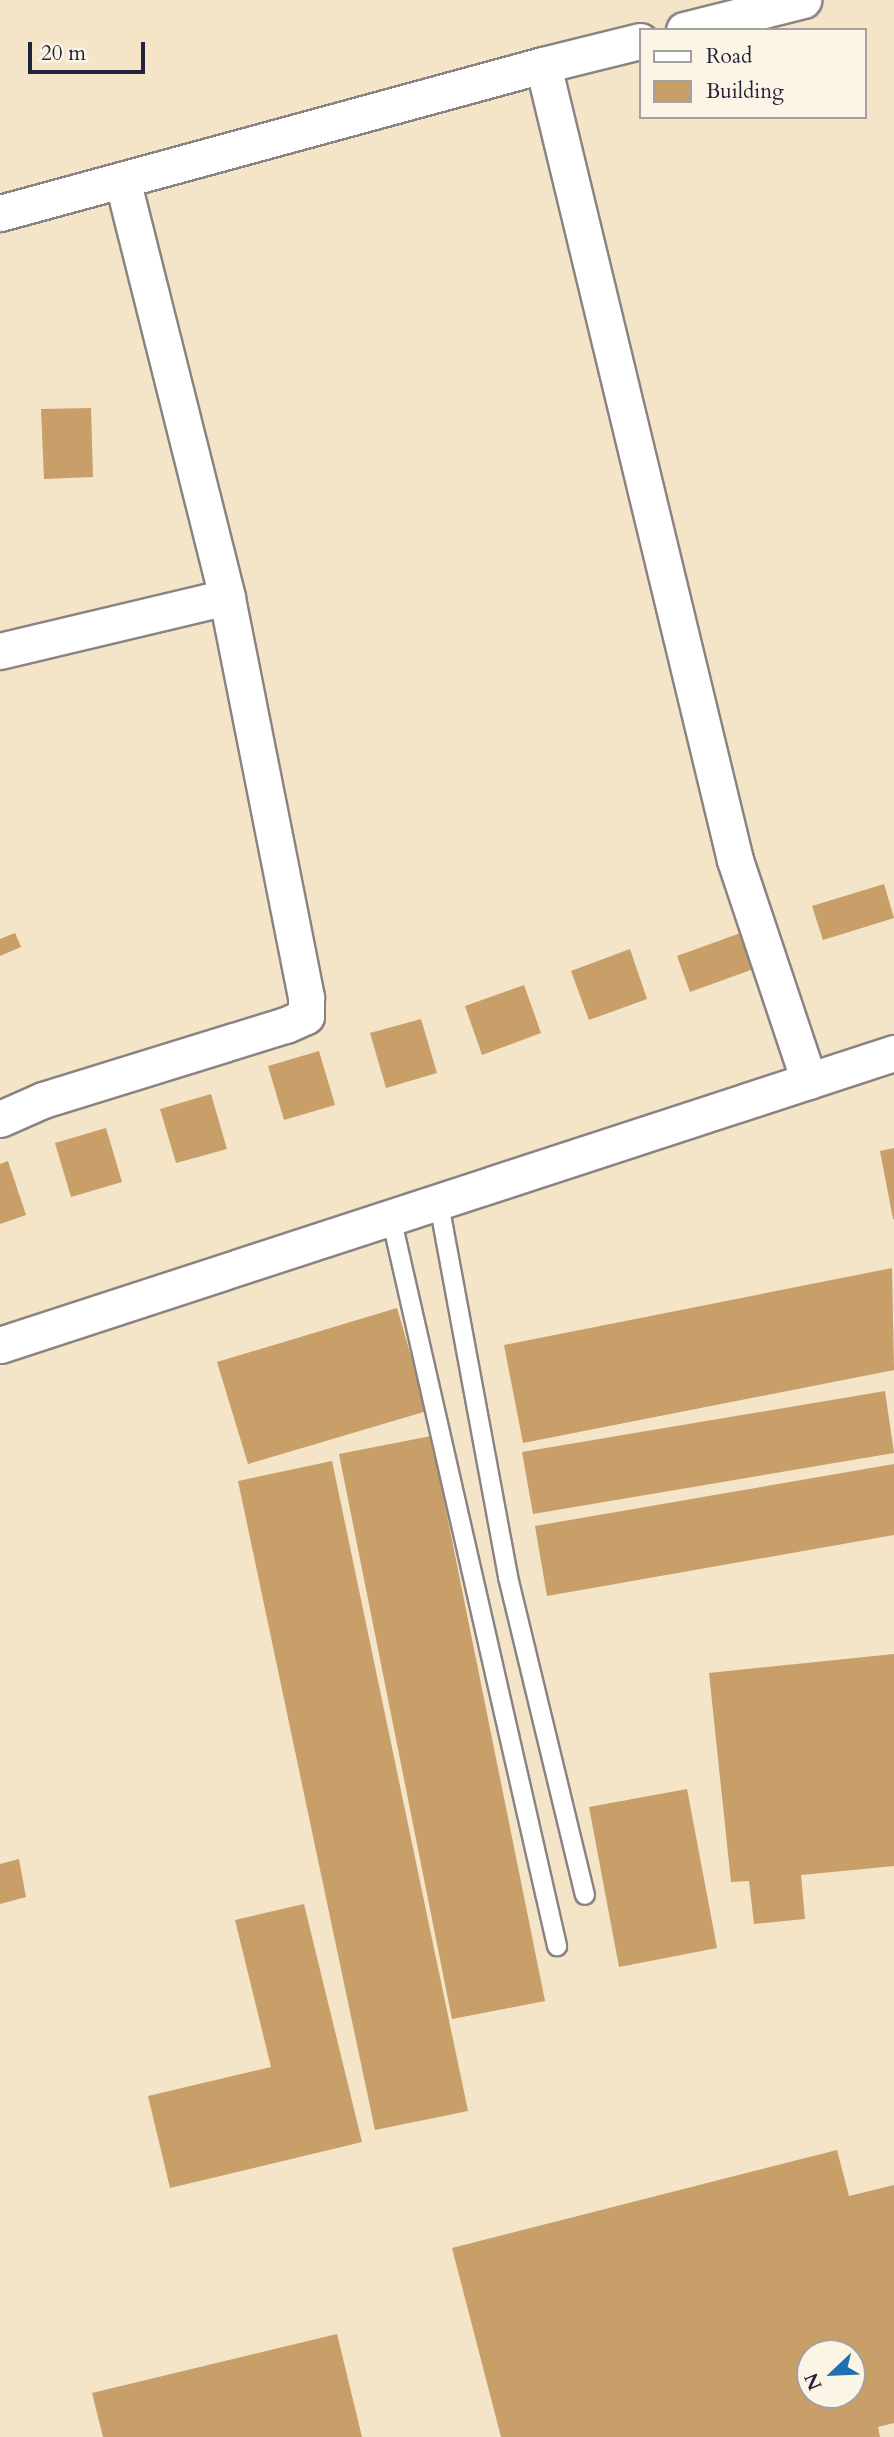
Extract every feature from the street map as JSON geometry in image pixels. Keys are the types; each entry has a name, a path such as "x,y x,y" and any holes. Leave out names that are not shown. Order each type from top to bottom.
{"street":[{"path":"692,28 803,0"},
{"path":"0,213 638,41"},
{"path":"543,65 735,860 808,1081"},
{"path":"0,1118 43,1100 286,1025 306,1016 306,997 227,597 122,180"},
{"path":"0,651 227,597"},
{"path":"0,1345 391,1217 439,1204 894,1053"}],"lane":[{"path":"439,1204 508,1577 585,1895"},
{"path":"391,1217 557,1946"}],"building":[{"path":"91,408 93,477 44,479 41,409"},
{"path":"884,884 894,918 823,940 812,906"},
{"path":"746,931 759,967 690,992 677,956"},
{"path":"15,933 21,947 0,956 0,939"},
{"path":"630,949 647,999 589,1020 571,971"},
{"path":"524,985 541,1033 482,1055 465,1006"},
{"path":"421,1019 437,1073 386,1088 370,1033"},
{"path":"319,1051 335,1105 284,1120 268,1066"},
{"path":"211,1094 227,1149 176,1163 160,1109"},
{"path":"106,1128 122,1182 71,1197 55,1143"},
{"path":"894,1148 894,1219 893,1219 880,1151"},
{"path":"8,1161 26,1215 0,1224 0,1164"},
{"path":"892,1268 894,1370 523,1443 504,1345"},
{"path":"397,1308 427,1411 248,1464 217,1362"},
{"path":"885,1391 894,1453 533,1514 522,1452"},
{"path":"431,1436 545,2001 452,2019 339,1454"},
{"path":"332,1461 468,2111 375,2130 238,1481"},
{"path":"894,1464 894,1535 547,1596 535,1526"},
{"path":"894,1654 894,1866 801,1875 805,1919 754,1924 749,1881 731,1882 709,1673"},
{"path":"687,1789 717,1948 619,1967 589,1807"},
{"path":"19,1859 26,1897 0,1904 0,1864"},
{"path":"304,1904 362,2142 170,2188 148,2096 271,2067 235,1920"},
{"path":"837,2150 849,2196 894,2185 894,2423 878,2427 880,2437 501,2437 452,2248"},
{"path":"337,2334 362,2437 103,2437 92,2393"}]}
